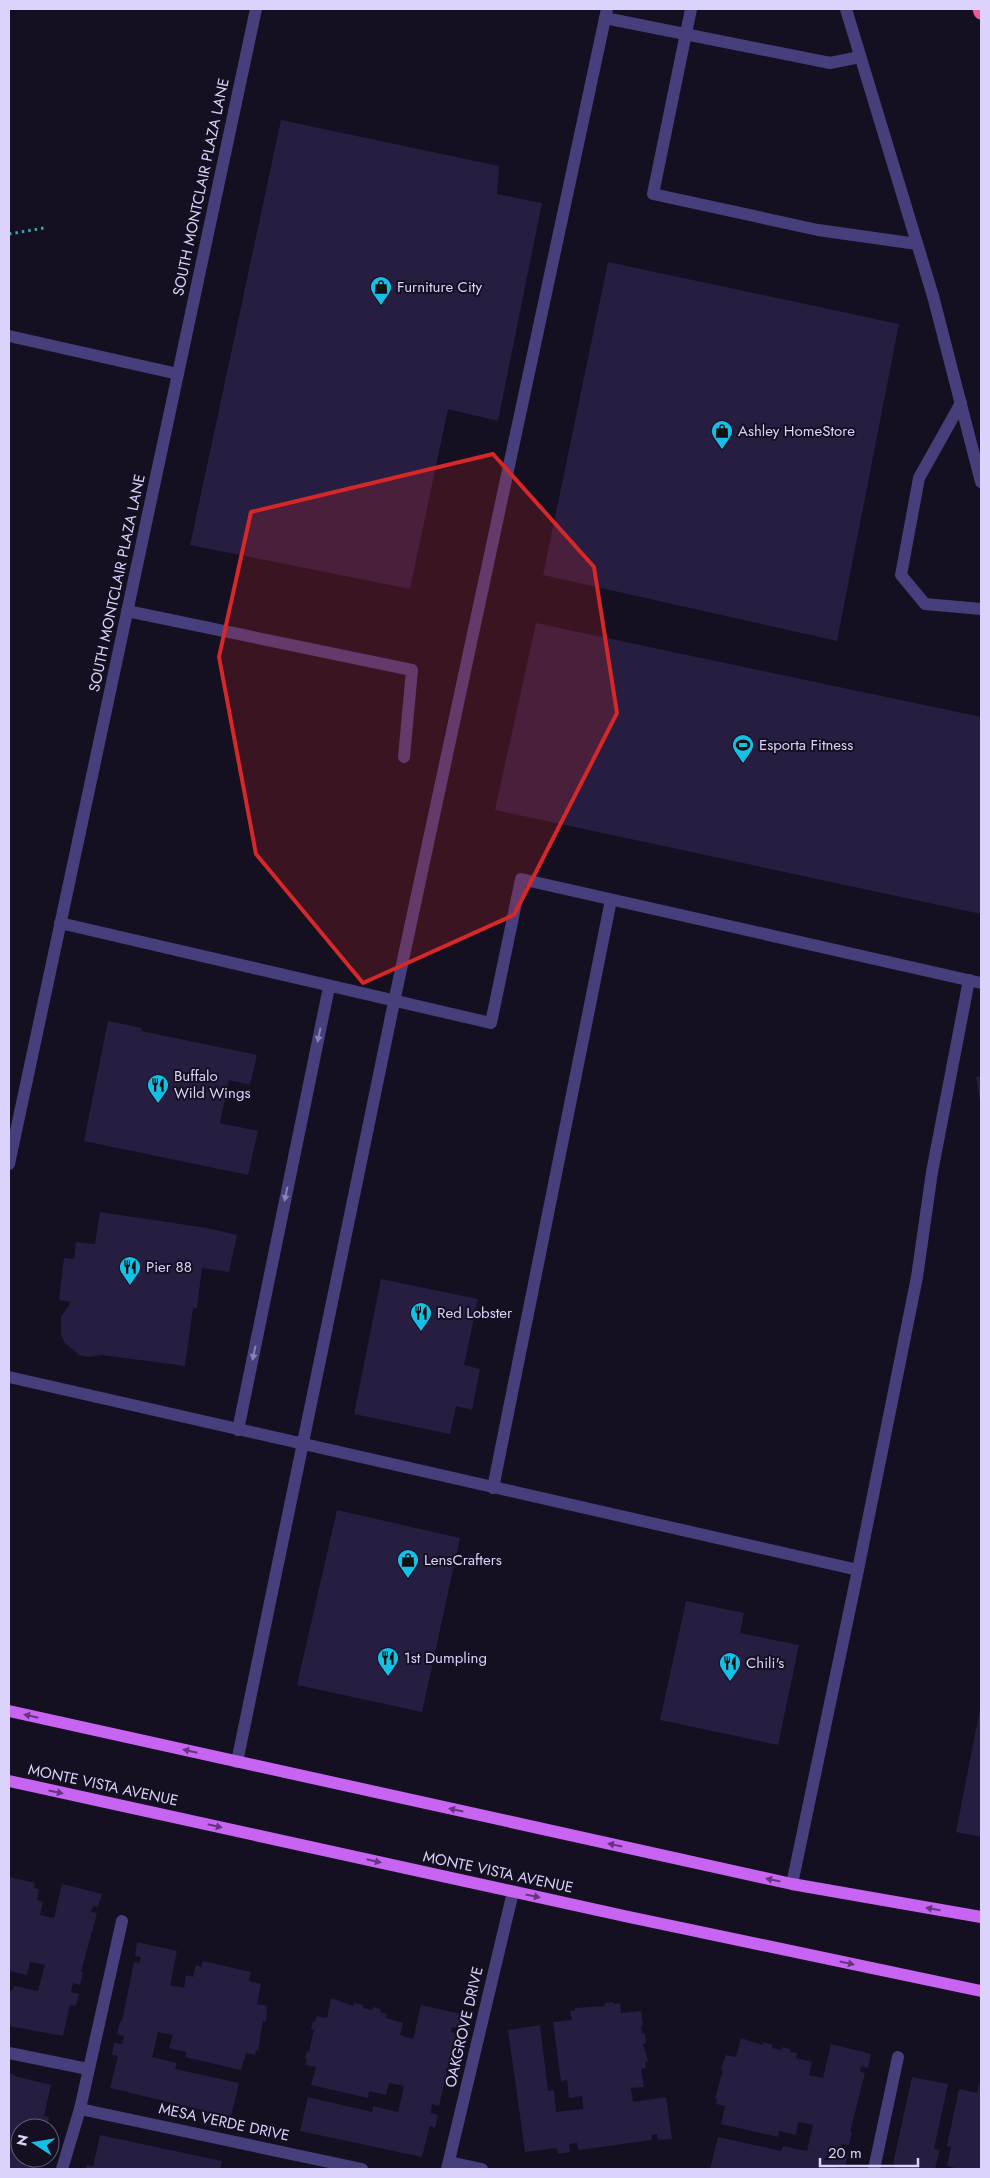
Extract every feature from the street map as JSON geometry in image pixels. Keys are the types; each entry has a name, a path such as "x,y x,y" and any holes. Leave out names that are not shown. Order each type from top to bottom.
{"main road":[{"path":"9,1711 792,1884 981,1917"},
{"name":"MONTE VISTA AVENUE","path":"9,1781 513,1892 981,1991"}],"street":[{"name":"SOUTH MONTCLAIR PLAZA LANE","path":"9,1164 256,9"},
{"path":"691,9 653,194 818,230 917,244"},
{"path":"846,9 917,244 981,482"},
{"path":"237,1762 394,1002 606,13 686,34 830,63 860,57"},
{"path":"9,336 178,374"},
{"path":"961,403 919,478 902,575 924,604 981,609"},
{"path":"127,611 412,670 404,757"},
{"path":"60,923 490,1024 521,879 975,982 932,1172 917,1277 792,1884"},
{"path":"493,1488 611,900"},
{"path":"238,1430 329,987"},
{"path":"9,1378 858,1570"},
{"name":"OAKGROVE DRIVE","path":"448,2166 513,1892"},
{"path":"62,2169 80,2109 122,1921"},
{"path":"9,2053 88,2070"},
{"path":"874,2169 898,2057"},
{"name":"MESA VERDE DRIVE","path":"80,2109 362,2169"},
{"path":"448,2166 482,2169"}],"path":[{"path":"9,234 44,228"}],"highlighted area":[{"path":"493,454 594,567 617,713 514,915 363,983 256,854 219,657 251,512"}],"building":[{"name":"Furniture City","path":"281,120 499,166 497,194 542,203 498,421 448,409 410,589 190,545"},
{"name":"Ashley HomeStore","path":"608,262 899,324 837,641 543,575"},
{"name":"Esporta Fitness","path":"536,623 981,717 981,914 495,810"},
{"name":"Buffalo Wild Wings","path":"108,1021 142,1028 141,1031 257,1055 250,1085 229,1080 220,1123 258,1131 248,1175 84,1141"},
{"path":"981,1076 981,1102 980,1102 976,1077"},
{"name":"Pier 88","path":"100,1212 207,1228 237,1235 229,1272 202,1268 197,1308 193,1308 185,1366 102,1355 88,1357 79,1355 65,1343 61,1335 61,1317 71,1302 59,1300 64,1258 74,1259 76,1242 95,1244"},
{"name":"Red Lobster","path":"381,1279 478,1299 464,1365 480,1369 472,1410 456,1406 450,1434 354,1414"},
{"path":"337,1510 460,1538 422,1712 297,1685"},
{"name":"Chili's","path":"686,1601 744,1613 740,1633 799,1645 778,1745 660,1720"},
{"path":"981,1709 981,1837 956,1832"},
{"path":"9,1877 35,1883 34,1888 39,1889 37,1900 43,1902 40,1915 54,1918 62,1884 102,1894 98,1907 93,1906 91,1912 97,1913 81,1972 83,1972 80,1985 73,1983 71,1992 79,1994 76,2006 70,2005 63,2036 9,2026 9,1990 12,1991 14,1986 38,1991 45,1965 30,1962 27,1975 9,1971"},
{"path":"137,1942 177,1951 170,1985 184,1988 186,1975 193,1977 196,1965 201,1967 203,1961 251,1972 249,1981 261,1984 257,2004 267,2006 266,2021 263,2021 258,2050 256,2050 255,2055 246,2053 241,2070 185,2057 186,2052 169,2048 173,2035 158,2032 152,2057 177,2063 175,2069 239,2083 231,2117 110,2088 118,2056 112,2055 114,2043 122,2044 124,2036 117,2034 120,2021 122,2021 134,1962 139,1963 141,1957 135,1956"},
{"path":"331,1998 353,2006 354,2003 372,2010 373,2007 381,2009 380,2012 387,2014 386,2018 403,2023 400,2035 413,2039 421,2005 461,2014 458,2028 452,2027 451,2032 456,2034 439,2106 432,2104 431,2113 438,2115 435,2128 430,2126 422,2157 300,2131 308,2097 372,2112 373,2106 398,2112 404,2086 389,2083 386,2095 369,2091 368,2098 311,2085 316,2067 306,2065 307,2059 305,2059 307,2051 309,2052 314,2030 311,2030 313,2021 315,2022 317,2016 327,2018"},
{"path":"613,2002 614,2004 620,2003 621,2013 641,2011 642,2034 645,2033 646,2043 643,2044 648,2061 645,2062 646,2068 641,2069 644,2087 631,2088 633,2102 666,2097 672,2139 658,2140 657,2134 651,2135 652,2140 579,2150 577,2143 569,2144 570,2152 558,2154 557,2148 525,2152 508,2030 540,2025 548,2091 554,2090 556,2112 583,2109 582,2096 569,2098 567,2080 561,2081 553,2022 572,2020 570,2011 575,2010 575,2008 605,2006 605,2003"},
{"path":"741,2038 763,2045 763,2042 773,2045 772,2048 782,2050 782,2047 790,2049 790,2052 797,2053 796,2058 812,2062 809,2075 823,2078 831,2044 871,2054 868,2068 861,2066 860,2072 865,2073 850,2132 852,2132 849,2145 842,2144 840,2152 848,2154 845,2167 839,2165 838,2169 710,2169 718,2137 781,2151 783,2146 807,2151 813,2125 798,2122 796,2135 779,2131 778,2137 721,2124 725,2106 716,2104 717,2099 715,2099 723,2070 721,2069 726,2055 736,2057"},
{"path":"9,2073 14,2076 51,2085 44,2116 49,2118 10,2118 10,2168 35,2169 9,2169"},
{"path":"912,2077 948,2084 934,2149 940,2150 935,2169 894,2169 895,2164 893,2164"},
{"path":"979,2084 981,2084 981,2169 959,2169 947,2166 951,2147 947,2146 959,2089 977,2093"},
{"path":"100,2135 222,2161 220,2169 86,2169 87,2165 93,2166"}],"place":[{"name":"Furniture City","path":"381,306"},
{"name":"Ashley HomeStore","path":"722,450"},
{"name":"Esporta Fitness","path":"743,764"},
{"name":"Buffalo Wild Wings","path":"158,1104"},
{"name":"Pier 88","path":"130,1286"},
{"name":"Red Lobster","path":"421,1332"},
{"name":"LensCrafters","path":"408,1579"},
{"name":"1st Dumpling","path":"388,1677"},
{"name":"Chili's","path":"730,1682"}]}
